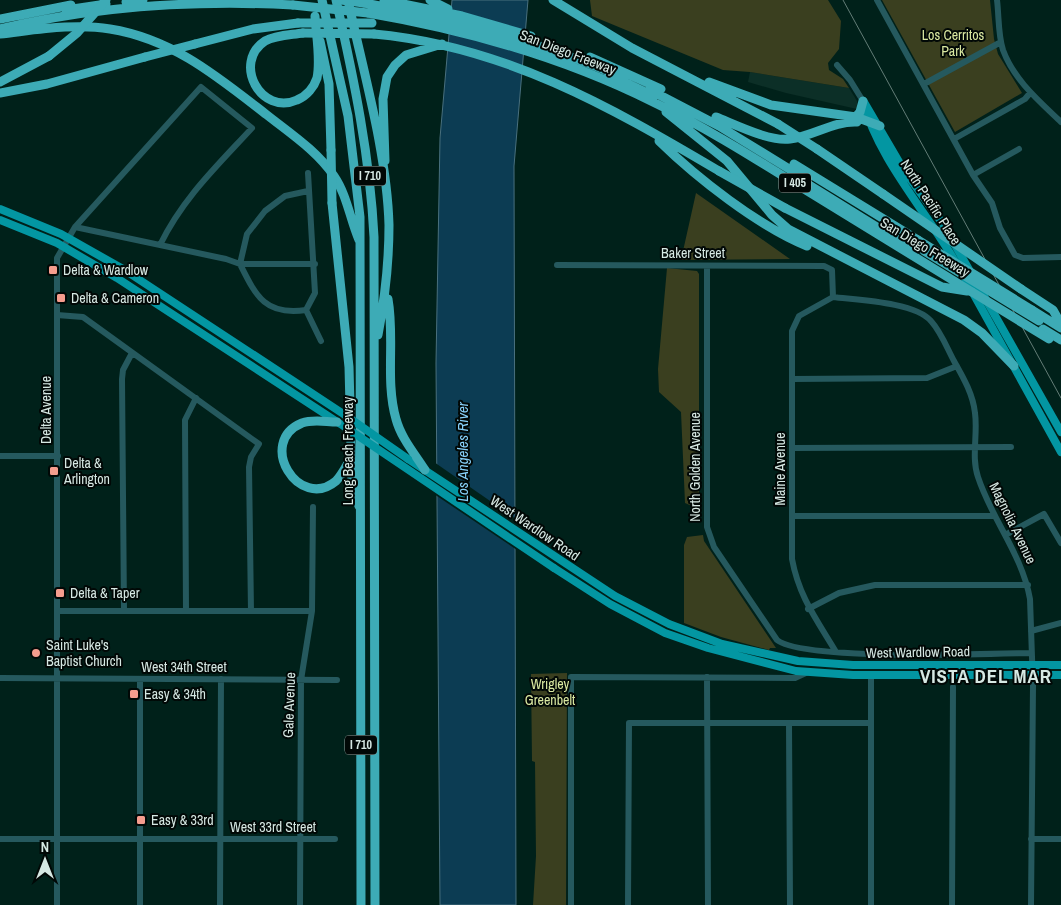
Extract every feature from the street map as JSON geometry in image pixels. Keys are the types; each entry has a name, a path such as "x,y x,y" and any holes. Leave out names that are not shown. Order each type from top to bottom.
{"highway":[{"path":"0,13 66,0"},
{"path":"0,19 106,0"},
{"path":"0,82 49,56 77,33 106,0"},
{"path":"0,23 89,6 143,0"},
{"path":"306,0 417,14"},
{"path":"311,0 329,84 332,203 349,367 352,485 361,515"},
{"name":"Long Beach Freeway","path":"322,0 348,116 357,184 360,245 361,905"},
{"name":"Long Beach Freeway","path":"336,0 360,109 370,173 374,237 375,905"},
{"path":"341,0 367,8"},
{"path":"348,0 385,184"},
{"name":"San Diego Freeway","path":"384,0 417,14 513,46 633,75 716,117 1061,326"},
{"path":"430,0 462,16"},
{"path":"554,0 593,25 778,124 1053,310 1061,326"},
{"name":"San Diego Freeway","path":"0,29 62,16 135,7 220,2 367,8 397,18 417,14 462,16 538,38 727,141 1061,346"},
{"path":"315,16 318,71 313,87 305,96 296,101 279,103 268,99 257,90 252,79 250,67 254,54 261,45 271,38 303,34 374,34 442,44 513,65 584,95 785,208 942,287 972,292"},
{"path":"0,93 47,84 253,30 298,23 372,23 397,18"},
{"path":"0,34 74,27 107,29 150,38 189,57 298,138 322,161 342,191 360,245"},
{"path":"374,354 387,292 389,224 385,184 383,91 390,71 401,59 412,52 442,44"},
{"path":"582,62 635,86 713,127 1041,325 1061,335"},
{"path":"691,79 710,82 755,101 780,108 880,126"},
{"path":"652,101 727,161 780,223 797,235 964,320 1017,363"},
{"path":"716,117 773,138 787,140 853,120 863,101"},
{"path":"648,130 678,159 772,229 876,276"},
{"path":"387,292 392,322 393,408 398,428 425,470"},
{"path":"1041,325 1061,340"},
{"path":"337,422 308,422 292,430 283,448 285,467 292,477 302,485 319,488 336,481 351,458"}],"main road":[{"name":"North Pacific Place","path":"863,101 870,123 898,176 936,228 1017,363"},
{"name":"North Pacific Place","path":"863,101 880,126 905,172 942,224 1017,363"},
{"name":"West Wardlow Road","path":"0,209 68,238 123,269 615,596 669,624 722,644 798,661 853,665 1061,664"},
{"name":"West Wardlow Road","path":"0,220 63,246 118,278 345,427 554,568 610,604 665,633 708,648 796,671 871,675 1061,674"},
{"path":"1017,363 1061,432"},
{"path":"1017,363 1061,452"}],"street":[{"path":"877,0 973,175 992,203 1000,228 1018,257 1061,257"},
{"path":"998,0 1002,42 1008,61 1021,83 1061,122"},
{"path":"924,84 1002,42"},
{"name":"North Pacific Place","path":"837,65 850,80 863,101"},
{"name":"Delta Avenue","path":"57,905 57,258 75,227 201,87 252,128 202,182 174,217 160,245"},
{"path":"954,139 1025,99 1030,93"},
{"path":"973,175 1019,149"},
{"path":"306,310 316,293 308,173"},
{"path":"306,310 287,312 268,305 254,292 240,264 247,234 265,211 285,196 308,192"},
{"path":"75,227 240,264 315,264"},
{"name":"Baker Street","path":"557,265 819,265 829,268 833,275 833,297"},
{"name":"North Golden Avenue","path":"707,266 707,527 714,547 777,640 783,645"},
{"name":"Magnolia Avenue","path":"833,297 898,307 926,316 934,326 957,366 974,403 977,474 1028,585 1032,674 1031,905"},
{"name":"Maine Avenue","path":"833,297 806,310 794,323 792,331 792,559 794,572 808,609 836,652"},
{"path":"306,310 321,341"},
{"path":"58,315 83,317 259,444 251,457 249,467 251,611"},
{"path":"124,611 122,379 123,370 132,353"},
{"path":"792,379 927,378 957,366"},
{"path":"186,611 185,420 196,398"},
{"path":"792,448 1011,447"},
{"path":"0,456 58,456"},
{"name":"Gale Avenue","path":"300,905 300,680 312,611 313,507"},
{"path":"1006,534 1044,514 1061,543"},
{"path":"792,516 995,516"},
{"path":"808,609 839,594 875,585 1028,585"},
{"path":"58,611 312,611"},
{"path":"1031,631 1061,623"},
{"name":"West Wardlow Road","path":"783,645 836,652 1031,653"},
{"path":"571,905 571,677 795,678 808,672"},
{"path":"871,675 871,905"},
{"path":"708,677 708,905"},
{"name":"West 34th Street","path":"0,678 337,680"},
{"path":"140,679 140,905"},
{"path":"220,905 221,679"},
{"path":"952,905 953,687"},
{"path":"789,723 790,905"},
{"path":"628,905 629,724 871,723"},
{"name":"West 33rd Street","path":"0,839 335,839"},
{"path":"1031,839 1061,839"}],"shaded area":[{"path":"750,72 849,88 857,101 857,109 786,93 748,82"}],"green space":[{"path":"590,0 828,0 841,21 839,49 828,63 829,70 843,79 849,88 750,72 723,70 592,16"},
{"name":"Los Cerritos Park","path":"882,0 990,0 994,39 998,54 1022,93 955,132"},
{"path":"696,193 790,259 681,260"},
{"path":"667,268 697,271 699,274 699,504 694,507 685,503 681,412 659,392 658,369"},
{"path":"703,535 704,541 776,648 770,648 769,650 721,637 684,623 684,545 687,537"},
{"name":"Wrigley Greenbelt","path":"567,673 566,905 533,905 536,856 535,762 532,761 531,674"}],"water":[{"name":"Los Angeles River","path":"452,0 528,0 514,166 516,905 440,905 436,363 440,138"}],"pier":[{"path":"434,462 516,519 517,550 434,494"}],"tram line":[{"path":"843,0 1061,398"}],"place":[{"name":"Delta & Wardlow","path":"53,270"},
{"name":"Delta & Cameron","path":"61,298"},
{"name":"Delta & Arlington","path":"54,471"},
{"name":"Delta & Taper","path":"60,593"},
{"name":"Saint Luke's Baptist Church","path":"36,653"},
{"name":"Easy & 34th","path":"134,694"},
{"name":"Easy & 33rd","path":"141,820"}],"district":[{"name":"VISTA DEL MAR","path":"986,676"}]}
